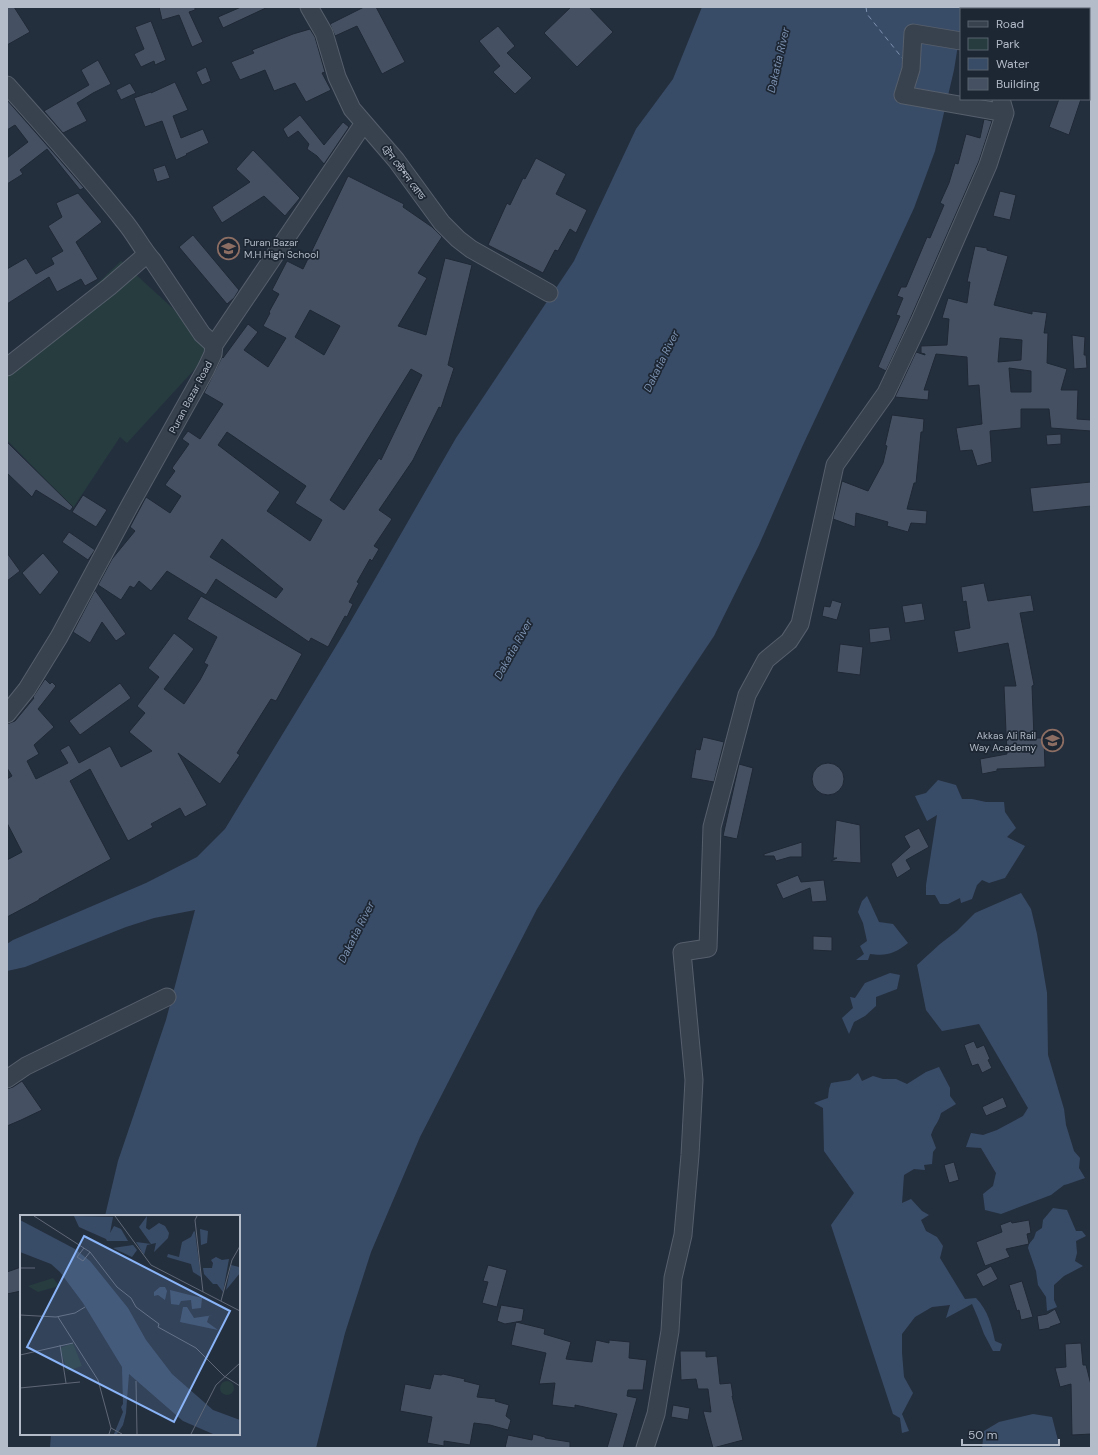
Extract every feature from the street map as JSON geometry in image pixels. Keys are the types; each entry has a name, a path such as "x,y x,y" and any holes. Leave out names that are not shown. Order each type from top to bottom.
{"street":[{"name":"ট্রেন স্টেশন রোড","path":"309,7 324,33 337,77 352,109 396,160 442,223 458,239 471,249 549,292"},
{"path":"646,1448 656,1414 670,1331 673,1278 683,1235 690,1155 694,1080 682,952 708,948 712,827 747,695 766,660 789,641 800,624 835,465 886,393 920,321 988,165 1003,106 903,95 911,69 913,33 960,41"},
{"path":"7,85 125,222 202,334 214,345"},
{"name":"Puran Bazar Road","path":"7,714 28,689 59,637 130,505 206,369 213,354 214,345 364,122"},
{"path":"7,367 109,287 147,254"},
{"path":"7,1079 26,1066 167,997"}],"green space":[{"path":"121,261 215,347 127,443 120,437 73,508 7,440 7,370"}],"water":[{"name":"Dakatia River","path":"702,7 964,7 960,8 960,32 954,70 935,151 914,208 802,447 759,545 714,636 622,774 537,909 420,1137 371,1252 345,1333 316,1448 50,1448 51,1435 240,1435 240,1215 105,1215 118,1161 166,1020 195,910 154,918 126,927 25,967 7,971 7,944 13,940 146,883 197,857 225,829 344,633 456,438 574,261 636,129 673,79"},
{"path":"938,780 956,785 962,799 972,799 986,802 1004,802 1005,812 1016,828 1007,837 1025,846 1005,878 989,883 982,880 977,885 972,899 961,903 960,898 948,904 940,904 935,895 926,895 926,885 937,815 927,821 915,796 926,793"},
{"path":"1021,893 1031,909 1037,934 1047,993 1048,1055 1064,1109 1066,1125 1074,1151 1080,1158 1079,1168 1085,1178 1064,1185 1051,1195 1001,1214 985,1210 983,1194 993,1186 996,1173 981,1148 966,1147 971,1133 983,1135 997,1130 1023,1116 1028,1108 979,1024 942,1031 926,1010 917,965 957,931 975,913"},
{"path":"867,896 879,922 893,924 908,943 899,950 890,953 881,955 870,954 868,960 856,960 864,954 860,946 867,941 863,923 858,912 862,901"},
{"path":"890,973 900,975 897,989 876,997 876,1006 865,1016 854,1022 849,1034 842,1018 853,1008 850,997 855,998 865,983"},
{"path":"939,1067 950,1088 950,1096 956,1104 941,1113 932,1132 931,1135 936,1148 933,1152 932,1164 924,1165 925,1170 914,1169 904,1175 902,1203 911,1199 922,1211 929,1215 921,1220 926,1231 937,1237 943,1246 940,1258 965,1299 976,1298 980,1303 988,1318 995,1341 1002,1344 1000,1351 993,1351 984,1334 972,1304 946,1318 950,1305 932,1307 915,1317 902,1334 904,1377 913,1393 902,1414 909,1431 902,1433 900,1418 893,1414 831,1225 854,1193 824,1151 823,1108 814,1103 828,1098 831,1083 850,1080 858,1073 862,1081 873,1076 883,1079 896,1079 907,1084 926,1072"},
{"path":"1053,1208 1067,1210 1076,1231 1082,1231 1086,1236 1076,1241 1077,1253 1075,1261 1083,1266 1064,1276 1054,1285 1054,1300 1057,1307 1047,1311 1046,1297 1038,1285 1036,1271 1028,1248 1036,1232 1042,1228 1043,1220"},
{"path":"1033,1414 1052,1417 1060,1448 982,1448 984,1431 999,1422"}],"building":[{"path":"7,7 14,7 30,32 7,45"},
{"path":"159,7 195,7 195,10 189,12 203,42 192,47 179,15 162,20"},
{"path":"241,7 268,7 223,28 218,17"},
{"path":"364,7 376,7 405,62 382,74 357,26 335,36 330,24"},
{"path":"571,7 589,7 613,32 577,67 544,33"},
{"path":"151,21 166,60 155,65 154,61 141,67 134,54 144,49 135,27"},
{"path":"498,26 515,46 507,53 532,78 515,94 493,72 500,66 479,41"},
{"path":"310,29 315,37 325,72 322,73 331,90 306,102 295,83 274,91 265,70 240,80 231,62 254,53 252,50"},
{"path":"98,60 111,84 77,103 87,121 63,133 44,111 89,85 81,70"},
{"path":"206,67 211,81 202,85 196,72"},
{"path":"175,82 188,110 173,116 181,138 203,129 209,143 176,160 162,121 145,127 134,98 151,93"},
{"path":"130,83 136,93 121,100 116,90"},
{"path":"7,100 84,188 80,190 47,149 20,170 23,174 7,184 7,158 28,142 15,125 7,130"},
{"path":"1059,100 1081,100 1069,135 1049,127"},
{"path":"300,115 324,145 343,122 349,127 324,164 317,156 307,149 309,144 298,131 288,138 283,129"},
{"path":"984,119 992,121 979,161 886,371 878,367 900,316 896,315 903,298 897,296 901,287 906,287 927,237 930,238 944,205 940,203 949,183 955,163 958,164 966,134 980,138"},
{"path":"253,150 300,198 285,216 264,196 222,223 212,207 250,182 236,169"},
{"path":"536,158 566,174 556,194 587,210 576,233 570,229 558,251 555,250 543,273 488,245 507,203 510,205 523,178 525,179"},
{"path":"165,165 170,178 157,182 153,169"},
{"path":"348,176 404,204 403,207 432,227 442,237 418,273 427,278 398,326 426,335 445,258 472,265 448,365 454,368 441,408 439,407 413,460 379,510 392,519 374,546 379,549 372,561 370,559 357,582 359,583 349,602 353,604 347,617 345,616 328,647 311,638 309,642 216,579 206,595 167,571 151,591 139,581 134,588 130,586 121,600 98,585 112,559 135,531 130,527 146,497 170,513 181,496 165,485 175,471 172,468 189,444 182,439 188,431 200,439 223,404 204,393 222,357 223,358 248,324 258,332 244,350 268,367 286,338 263,326 279,294 272,290 287,261 303,269","holes":["310,310 340,326 324,355 295,337","411,369 422,375 381,460 379,458 344,510 330,500","227,432 306,486 295,503 322,520 310,541 267,511 280,492 218,445","222,539 283,589 276,598 210,557"]},
{"path":"1000,191 1016,195 1010,220 993,216"},
{"path":"78,193 102,222 76,242 98,279 85,286 81,279 57,292 49,277 7,304 7,269 26,258 36,274 54,264 51,258 63,251 48,226 62,217 56,203"},
{"path":"193,235 239,290 234,298 227,304 179,247"},
{"path":"975,246 987,248 987,250 1008,256 994,305 1032,314 1032,311 1047,313 1044,333 1048,333 1047,363 1067,369 1061,390 1078,390 1077,419 1091,420 1091,431 1051,428 1049,409 1021,409 1021,428 990,431 992,462 977,466 972,450 960,451 956,428 982,424 979,385 968,386 967,357 936,354 924,390 929,390 928,400 895,397 916,352 925,355 921,353 921,346 947,345 949,319 942,318 948,298 967,303 970,282 967,282","holes":["1000,338 1022,340 1021,360 998,362","1009,368 1031,371 1031,392 1011,392"]},
{"path":"1072,335 1085,337 1084,355 1086,355 1087,368 1074,369"},
{"path":"892,415 924,419 923,432 921,432 916,483 914,483 907,509 927,511 926,524 911,523 908,532 887,526 888,522 856,513 855,527 833,519 842,481 868,491 883,463 887,446 885,445"},
{"path":"1061,434 1061,444 1047,445 1046,435"},
{"path":"7,442 73,507 70,511 36,490 32,497 7,473"},
{"path":"1091,482 1091,506 1033,512 1030,488"},
{"path":"83,495 107,510 96,527 72,512"},
{"path":"69,532 95,550 88,560 62,542"},
{"path":"7,553 20,571 7,581"},
{"path":"43,553 59,572 40,595 22,573"},
{"path":"984,583 988,601 1031,595 1034,611 1020,613 1034,685 1032,686 1034,738 1044,738 1045,767 997,769 997,771 982,774 980,759 1007,754 1004,686 1016,686 1008,643 958,653 954,631 970,628 966,601 963,602 961,587"},
{"path":"95,590 126,634 116,641 102,622 90,643 73,632"},
{"path":"201,596 302,654 276,701 271,699 237,753 240,755 220,784 178,753 207,805 185,817 180,808 151,824 153,827 128,841 90,769 70,781 111,859 7,917 7,860 22,852 7,823 7,779 12,776 7,768 7,724 15,721 34,698 33,697 45,679 50,684 52,682 56,686 38,709 54,727 34,745 39,754 27,761 36,779 68,763 60,750 69,745 79,763 110,746 121,767 152,751 129,732 145,713 137,706 159,677 148,668 174,633 194,649 164,689 184,704 208,665 204,663 217,637 187,619"},
{"path":"832,600 842,603 837,620 822,616 824,606 830,607"},
{"path":"922,603 925,620 905,623 902,606"},
{"path":"889,627 891,640 870,643 869,629"},
{"path":"840,644 863,647 860,675 837,672"},
{"path":"120,683 131,698 80,735 69,721"},
{"path":"703,737 724,742 714,782 691,778 696,749 700,750"},
{"path":"825,763 831,763 841,770 844,779 843,785 837,792 831,795 825,795 815,788 812,782 812,776 819,766"},
{"path":"739,764 753,768 737,839 723,836"},
{"path":"836,820 860,825 861,863 831,861 837,858 833,858"},
{"path":"919,828 929,847 906,860 911,869 897,878 891,864 910,847 904,836"},
{"path":"802,842 802,857 790,857 776,861 774,856 764,856 764,854"},
{"path":"798,875 801,882 824,880 827,901 812,902 810,888 783,899 776,884"},
{"path":"813,936 832,937 832,951 813,950"},
{"path":"974,1041 977,1048 984,1045 990,1059 988,1060 992,1068 982,1073 978,1064 972,1066 964,1045"},
{"path":"22,1081 42,1110 7,1126 7,1089"},
{"path":"1003,1097 1007,1107 986,1116 982,1107"},
{"path":"954,1162 959,1180 949,1183 944,1165"},
{"path":"1029,1220 1031,1233 1027,1234 1029,1244 1006,1249 1010,1257 985,1266 976,1242 1002,1232 1000,1225 1011,1221 1012,1223"},
{"path":"488,1265 507,1270 497,1307 482,1303 488,1282 483,1281"},
{"path":"991,1266 998,1279 983,1287 976,1274"},
{"path":"20,1267 20,1291 7,1294 7,1272"},
{"path":"1022,1281 1033,1317 1021,1320 1019,1310 1017,1311 1009,1285"},
{"path":"501,1305 524,1309 522,1321 505,1324 497,1321"},
{"path":"1055,1309 1061,1323 1050,1328 1039,1330 1037,1316 1047,1314"},
{"path":"516,1322 545,1329 544,1334 571,1342 566,1359 592,1362 596,1340 609,1343 609,1340 630,1342 629,1358 647,1360 643,1390 628,1390 627,1396 637,1398 623,1448 607,1448 617,1414 575,1405 575,1408 552,1405 555,1383 539,1384 546,1353 511,1345"},
{"path":"1081,1343 1083,1365 1086,1365 1091,1385 1091,1434 1072,1435 1071,1384 1060,1387 1055,1368 1066,1367 1065,1344"},
{"path":"680,1351 706,1351 706,1357 717,1356 720,1384 731,1383 732,1396 743,1440 713,1448 703,1411 711,1412 708,1389 698,1389 696,1379 681,1380"},
{"path":"434,1374 443,1374 465,1379 464,1381 480,1385 477,1397 496,1399 495,1401 509,1405 506,1416 511,1420 508,1430 490,1425 474,1423 470,1445 444,1441 444,1446 427,1443 432,1417 400,1411 405,1384 430,1389"},
{"path":"673,1405 690,1408 688,1420 671,1417"},
{"path":"533,1434 545,1438 570,1442 570,1448 505,1448 508,1435 532,1440"}],"ferry route":[{"path":"866,7 867,14 903,59"}],"place":[{"name":"Puran Bazar M.H High School","path":"228,248"},
{"name":"Akkas Ali Rail Way Academy","path":"1052,741"}]}
